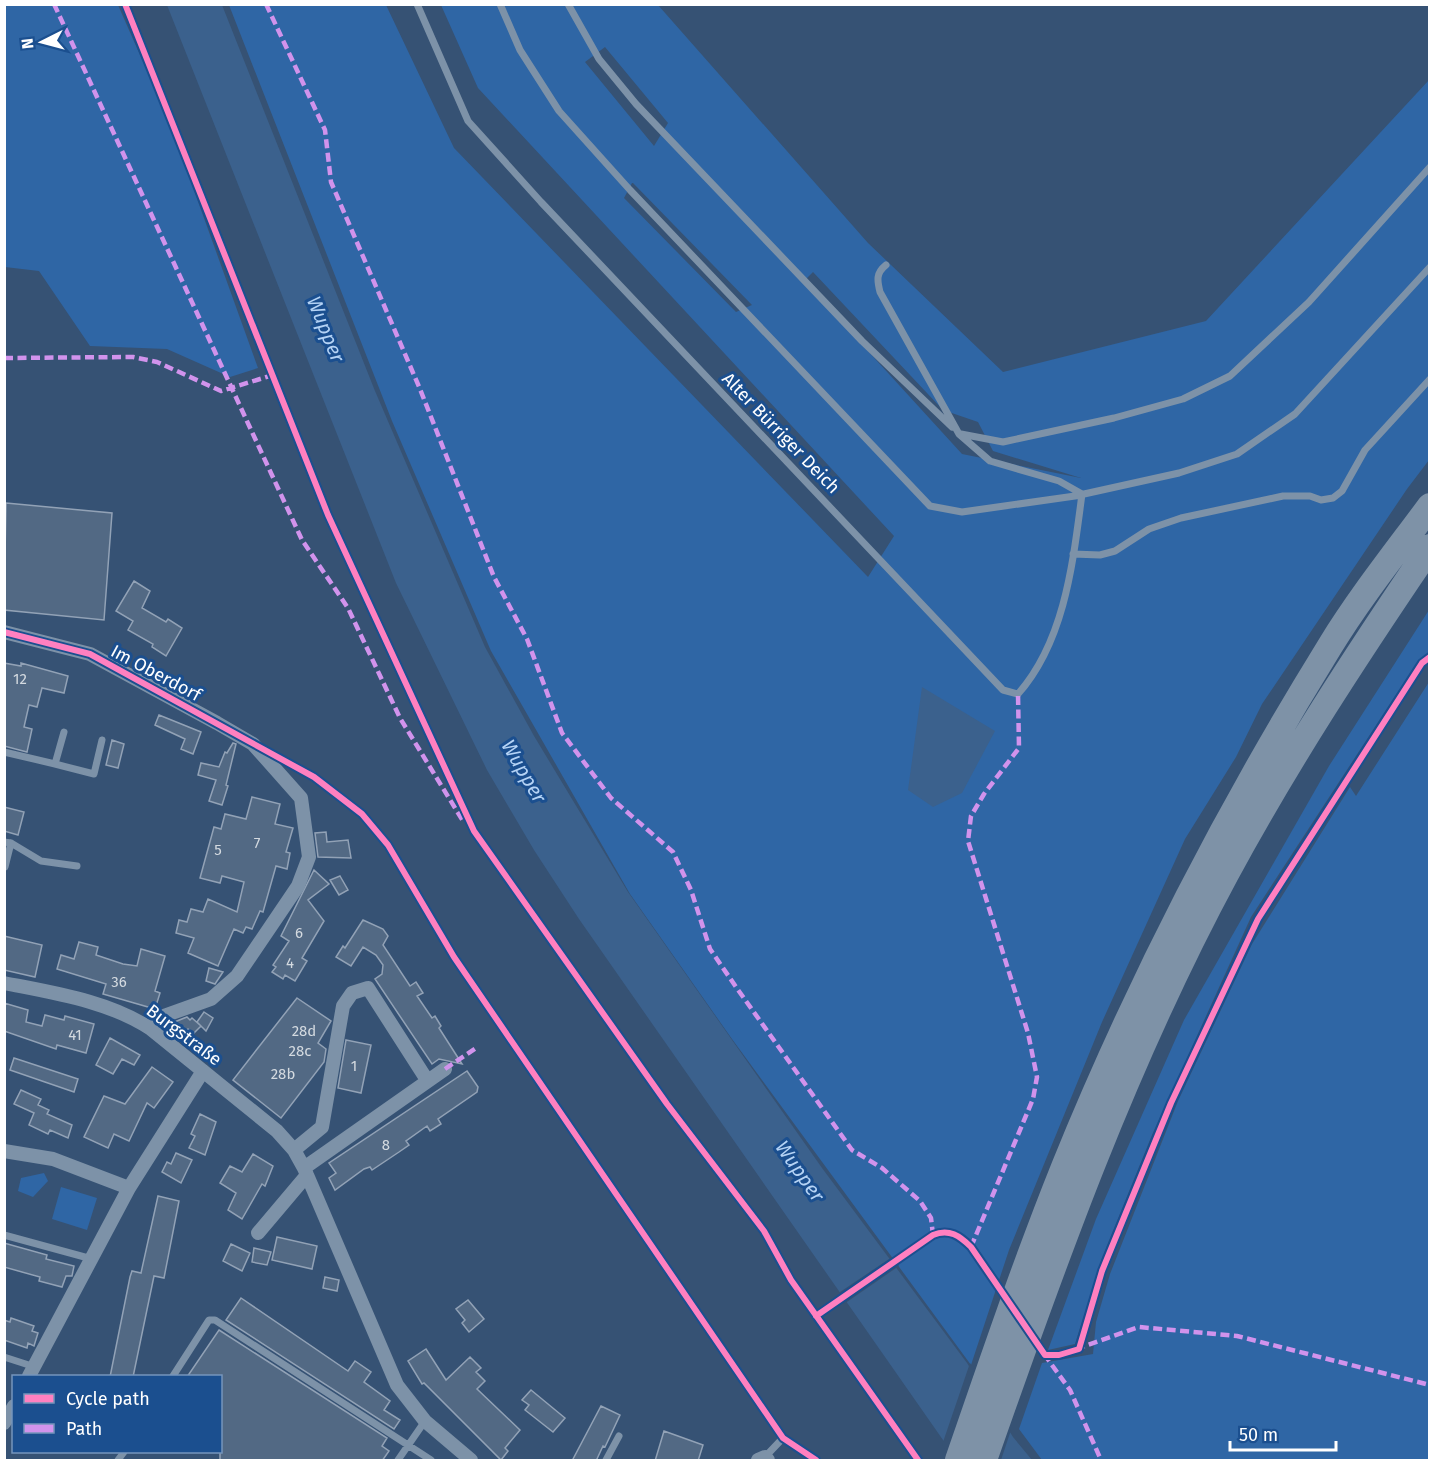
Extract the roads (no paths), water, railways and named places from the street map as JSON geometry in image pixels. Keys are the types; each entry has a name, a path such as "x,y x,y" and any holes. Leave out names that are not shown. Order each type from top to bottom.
{"highway":[{"path":"984,1461 1040,1262 1109,1060 1174,925 1236,808 1331,644 1430,506"},
{"path":"958,1461 1040,1262 1084,1182 1136,1060 1226,874 1291,762 1430,548"}],"street":[{"name":"Im Oberdorf","path":"4,632 90,654 217,723 253,744 301,798 309,856 298,886 237,976 211,999 158,1018 151,1029"},
{"name":"Burgstraße","path":"4,983 108,1008 151,1029 277,1131 294,1150 305,1171 397,1385 425,1422 471,1461"},
{"path":"294,1150 322,1127 343,1006 351,993 368,988 427,1080"},
{"path":"258,1233 305,1171 445,1069"},
{"path":"32,1372 129,1188 203,1071"},
{"path":"4,1151 53,1159 129,1188"},
{"path":"4,1423 12,1409"}],"lane":[{"name":"Alter Bürriger Deich","path":"417,4 468,121 541,202 1003,690 1018,694 1032,678 1052,640 1073,554 1082,494"},
{"path":"500,4 520,50 559,111 630,190 930,506 962,512 1082,494 1179,473 1237,454 1295,414 1430,267"},
{"path":"568,4 599,59 636,104 862,341 959,434 990,461 1059,481 1082,494"},
{"path":"959,434 1003,442 1114,418 1183,399 1230,376 1309,302 1430,167"},
{"path":"886,265 880,270 877,279 880,292 959,434"},
{"path":"1073,554 1100,555 1114,551 1149,529 1181,518 1283,496 1310,496 1321,500 1333,498 1342,491 1365,450 1430,379"},
{"path":"55,764 63,732"},
{"path":"4,752 94,774 102,740"},
{"path":"5,867 8,843 40,861 77,866"},
{"path":"4,1234 92,1259"},
{"path":"174,1375 209,1320 215,1320 431,1461"},
{"path":"4,1357 32,1372"},
{"path":"398,1461 425,1422"},
{"path":"606,1461 619,1436"},
{"path":"763,1459 783,1438 816,1461"}],"water":[{"name":"Wupper","path":"167,5 222,5 375,391 485,647 534,736 628,892 822,1168 967,1363 1013,1437 1032,1460 957,1460 579,919 534,850 487,770 396,583"},
{"path":"922,687 995,731 962,793 933,807 908,790"}]}
